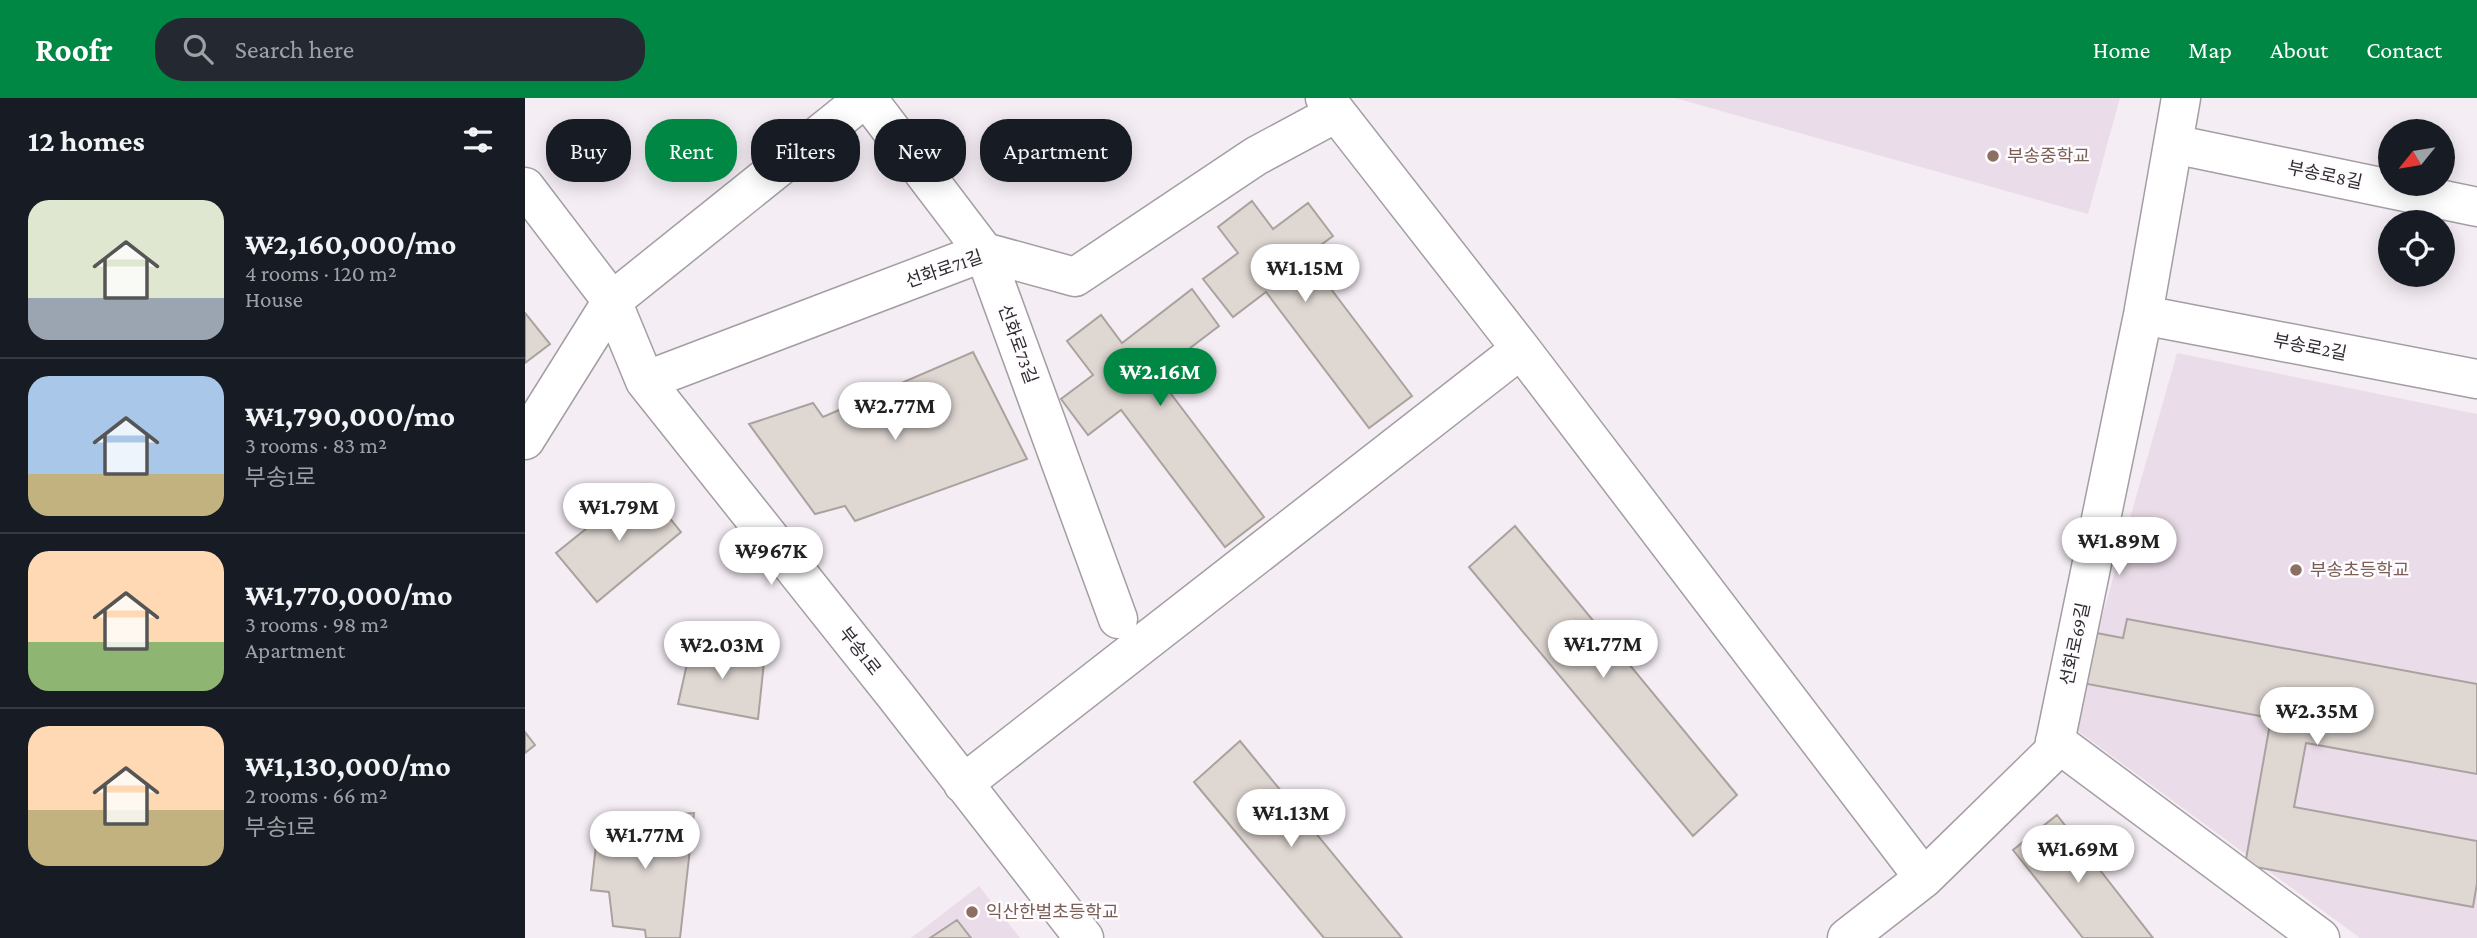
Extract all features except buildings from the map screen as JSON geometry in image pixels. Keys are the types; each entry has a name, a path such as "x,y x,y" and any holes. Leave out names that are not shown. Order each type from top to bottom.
{"street":[{"name":"선화로73길","path":"525,440 613,301 866,98 985,252 1118,619"},
{"name":"선화로69길","path":"1847,938 1924,878 2053,752 2143,315 2181,98"},
{"name":"선화로71길","path":"646,381 985,252 1075,276 1331,105"},
{"path":"1331,105 1521,349 1924,878"},
{"name":"부송로8길","path":"2173,144 2477,206"},
{"name":"부송1로","path":"525,187 613,301 646,381 1084,938"},
{"name":"부송로2길","path":"2143,315 2477,379"},
{"path":"963,784 1521,349"},
{"path":"2055,741 2320,938"}],"shaded area":[{"name":"부송중학교","path":"1675,98 2120,98 2088,214"},
{"name":"부송초등학교","path":"2177,353 2477,414 2477,938 2360,938 2071,726"},
{"name":"익산한벌초등학교","path":"979,886 1020,938 911,938"}],"place":[{"name":"부송중학교","path":"1993,156"},
{"name":"부송초등학교","path":"2296,570"},
{"name":"익산한벌초등학교","path":"972,912"}]}
